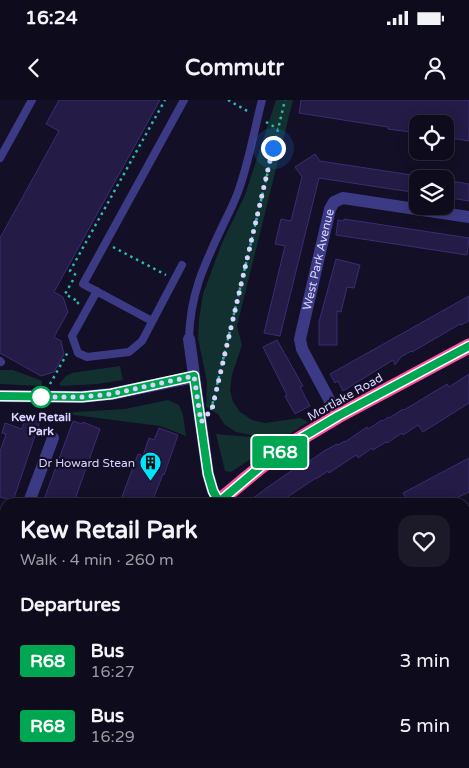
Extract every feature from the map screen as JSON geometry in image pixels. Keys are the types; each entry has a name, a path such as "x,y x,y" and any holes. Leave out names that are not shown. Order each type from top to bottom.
{"highway":[{"name":"Mortlake Road","path":"224,498 286,447 338,416 469,346"}],"street":[{"name":"West Park Avenue","path":"338,416 302,349 300,339 330,209 334,202 342,198 469,217"},
{"path":"189,339 208,474 217,498"},
{"path":"0,396 82,397 111,394 194,376"},
{"path":"30,498 53,438"}],"lane":[{"path":"0,158 32,100"},
{"path":"152,322 83,284 184,100"},
{"path":"189,339 192,309 198,282 238,194 248,165 262,100"},
{"path":"97,291 72,336 78,353 88,357 128,352 142,341 182,265"}],"path":[{"path":"201,422 212,409 285,100"},
{"path":"90,235 174,280"}],"green space":[{"path":"276,100 293,100 237,326 242,345 232,375 230,390 233,402 240,412 252,420 265,423 300,418 308,422 231,472 225,471 216,434 272,439 236,432 224,424 218,414 206,407 207,382 198,338 199,320 203,294 222,243 245,195"},
{"path":"120,366 123,380 97,384 61,386 59,384 66,376 72,373"},
{"path":"0,370 13,370 40,380 42,384 41,386 0,384"},
{"path":"168,400 179,405 183,415 186,436 160,426 58,413 125,409"}],"building":[{"path":"59,100 160,100 54,292 63,297 68,312 54,337 61,341 64,354 54,372 41,376 0,353 0,238 59,131 46,124"},
{"path":"301,100 469,100 469,141 454,138 454,115 409,115 409,132 299,113"},
{"path":"315,154 320,161 409,175 409,192 319,178 280,336 264,333 285,246 275,244 281,219 291,221 302,177 295,167"},
{"path":"454,182 469,184 469,201 454,198"},
{"path":"344,219 469,238 467,255 336,235 338,220 344,221"},
{"path":"336,259 360,265 354,288 347,287 341,312 337,311 337,345 319,345 319,322"},
{"path":"469,296 469,321 411,351 401,357 395,365 393,360 343,391 338,381 335,383 330,374"},
{"path":"277,340 303,386 300,387 310,406 295,414 263,347"},
{"path":"469,374 469,403 423,432 418,425 373,450 372,448 358,458 356,455 286,498 253,498 297,467 304,465 324,451 345,442 367,427 368,429 404,410 447,384 449,387"},
{"path":"25,419 40,421 14,498 3,498 0,497 0,452 6,434 2,433 5,423 22,429"},
{"path":"73,421 82,424 83,422 100,429 75,498 44,498"},
{"path":"159,428 178,435 154,498 122,498 138,454 143,456 149,438 154,440"},
{"path":"469,458 469,492 456,498 406,498 403,493"}],"bus line":[{"name":"R68","path":"224,498 286,447 338,416 469,346"},
{"name":"R68","path":"0,396 82,397 111,394 194,376 208,474 217,498"}],"place":[{"name":"Kew Retail Park","path":"41,397"},
{"name":"Dr Howard Stean","path":"151,482"}],"route":[{"path":"41,397 39,397 82,397 111,394 194,376 201,422 212,409 273,148"}]}
